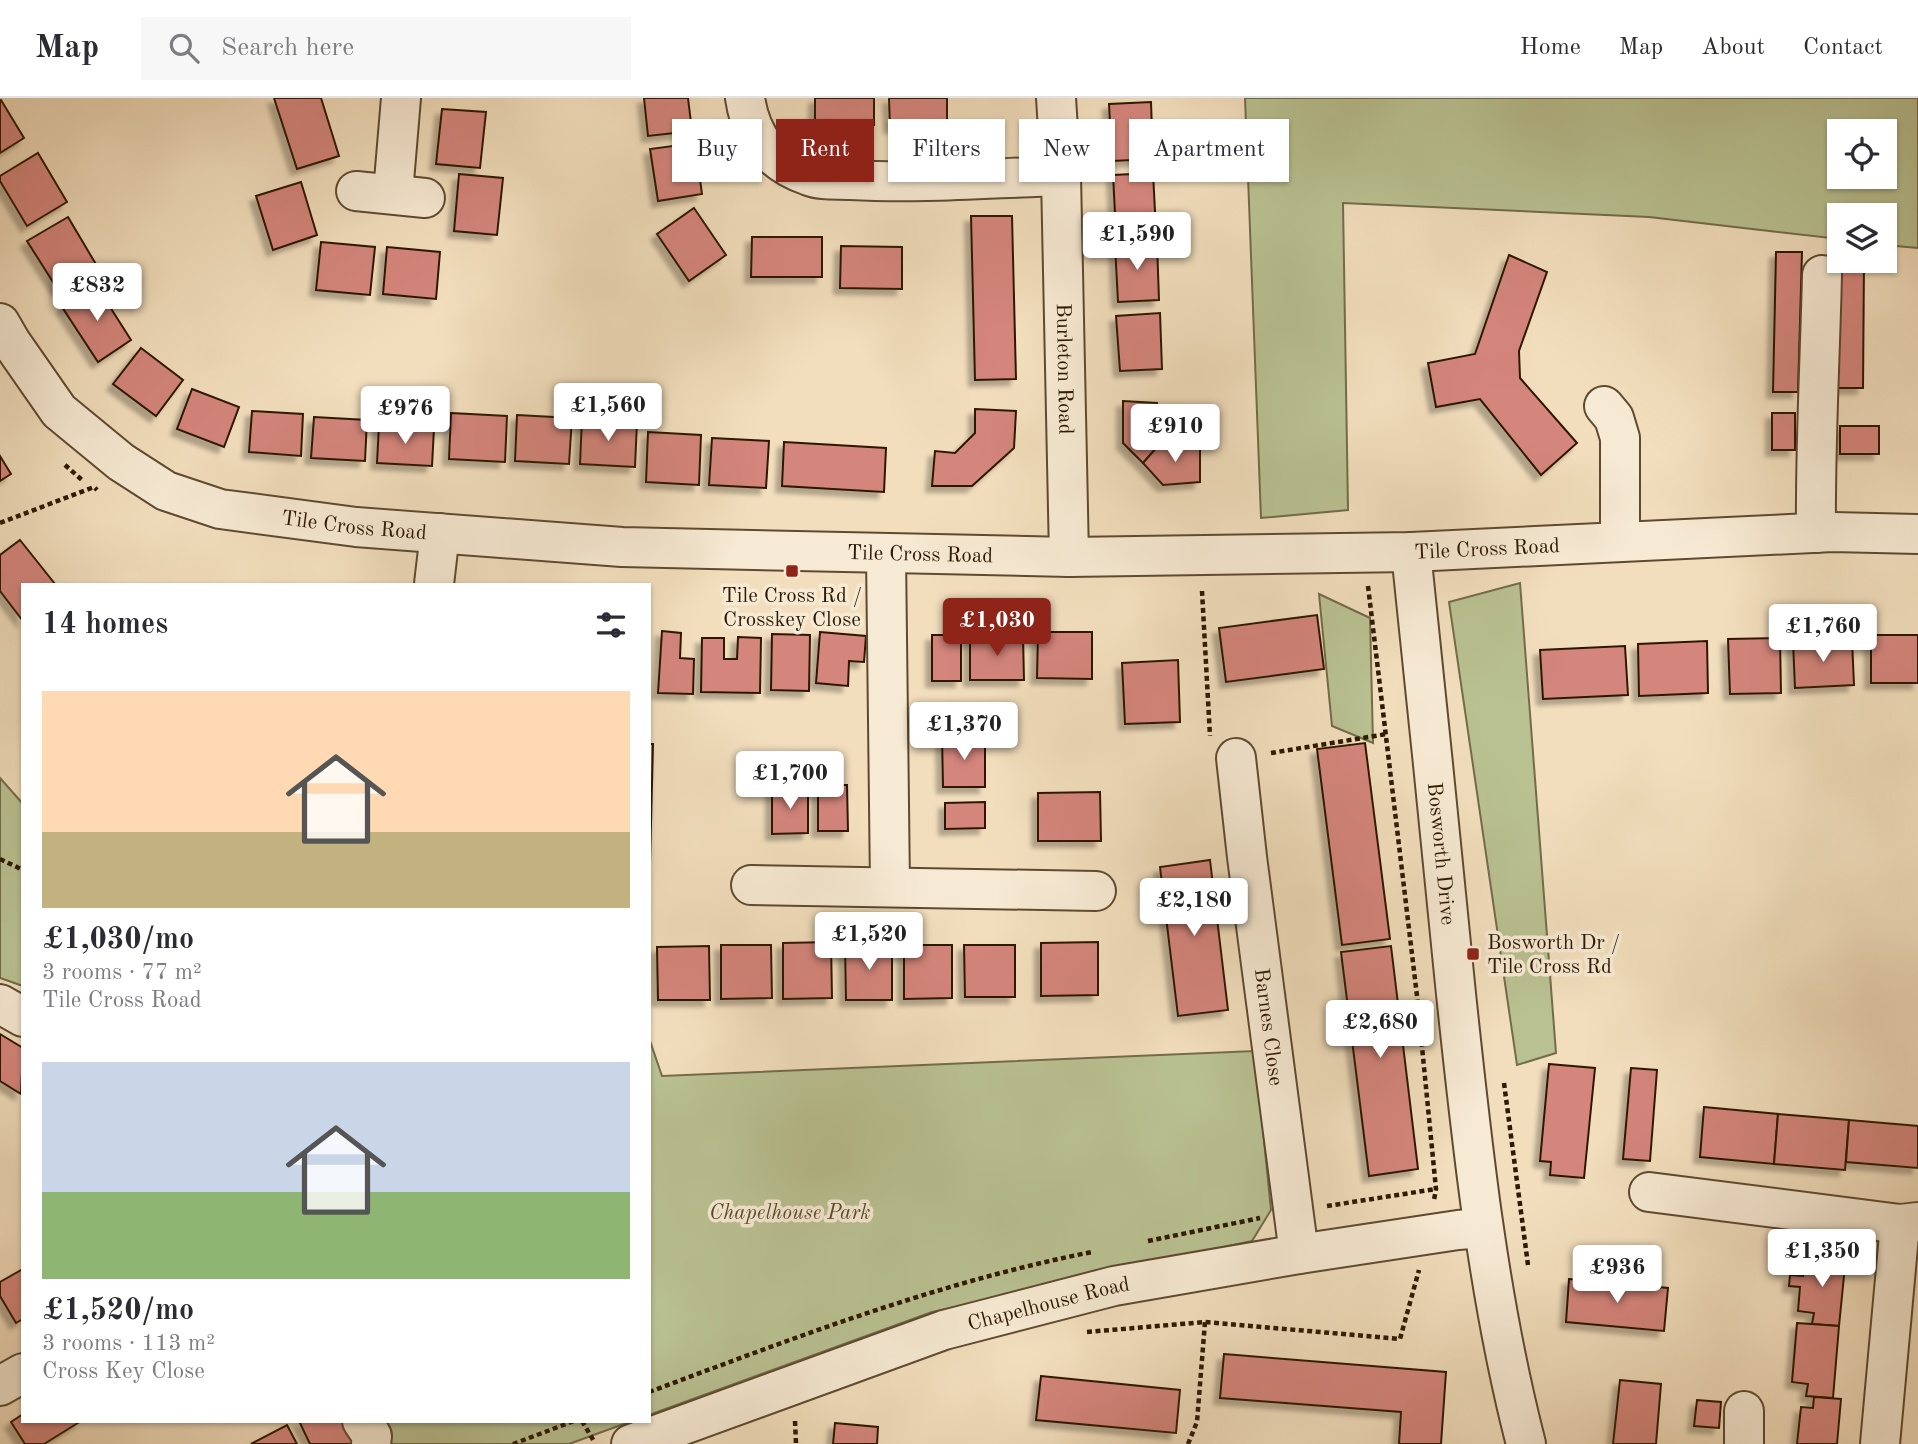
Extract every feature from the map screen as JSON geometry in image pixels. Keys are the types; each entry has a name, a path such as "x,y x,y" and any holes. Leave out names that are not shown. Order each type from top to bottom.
{"street":[{"path":"391,194 401,98"},
{"path":"745,98 754,129 764,149 781,162 811,177 887,182 1019,177"},
{"name":"Burleton Road","path":"1056,98 1057,119"},
{"name":"Burleton Road","path":"1061,182 1069,557"},
{"path":"1816,533 1815,448 1819,419 1822,275"},
{"name":"Tile Cross Road","path":"0,323 10,342 59,411 121,462 166,491 220,509 356,527 622,547 1069,557 1410,552 1816,533 1918,534"},
{"path":"1604,406 1614,418 1620,438 1620,542"},
{"path":"434,583 440,533"},
{"name":"Bosworth Drive","path":"1410,552 1462,1054 1483,1228 1510,1376 1526,1444"},
{"path":"886,554 890,887"},
{"name":"Barnes Close","path":"1237,758 1247,857 1298,1254"},
{"path":"751,885 1096,891"},
{"path":"0,1004 21,1016"},
{"path":"1649,1192 1909,1223 1880,1444"},
{"name":"Chapelhouse Road","path":"631,1444 944,1330 1114,1286 1298,1254 1483,1228"},
{"path":"0,1386 21,1374"},
{"path":"363,1423 372,1436 371,1444"}],"path":[{"path":"1079,1333 1205,1322 1400,1339 1428,1234 1436,1189 1417,996 1364,553"},
{"path":"1200,555 1212,758 1237,758 1387,734"},
{"path":"0,859 21,869"},
{"path":"1293,1211 1436,1189"},
{"path":"1188,1444 1197,1422 1205,1322"},
{"path":"513,1444 569,1423"},
{"path":"583,1423 596,1444"}],"green space":[{"path":"1245,98 1918,98 1918,248 1897,246 1897,203 1827,203 1827,238 1649,217 1343,203 1348,510 1261,518 1248,182 1289,182 1289,119 1246,119"},
{"path":"1520,583 1556,1053 1517,1065 1449,602"},
{"path":"1319,594 1370,618 1373,743 1332,726"},
{"path":"0,778 21,802 21,985 0,978"},
{"name":"Chapelhouse Park","path":"651,1044 662,1076 1255,1051 1271,1210 1252,1241 932,1312 651,1414"},
{"path":"380,1423 627,1423 569,1444 392,1444"}],"building":[{"path":"274,98 321,98 339,156 297,169"},
{"path":"644,98 688,98 691,119 672,119 672,133 648,136"},
{"path":"815,98 874,98 874,119 815,119"},
{"path":"889,98 947,98 947,119 890,119"},
{"path":"0,101 24,138 0,153"},
{"path":"1151,102 1152,119 1129,119 1129,160 1115,161 1115,119 1110,119 1109,104"},
{"path":"442,109 486,112 480,168 436,164"},
{"path":"672,146 672,182 700,182 702,194 658,201 650,149"},
{"path":"38,153 67,202 27,226 0,181 0,176"},
{"path":"459,174 503,178 497,235 454,231"},
{"path":"1129,174 1129,182 1153,182 1156,230 1116,232 1115,175"},
{"path":"301,182 317,235 273,250 256,196"},
{"path":"694,208 726,255 689,281 657,234"},
{"path":"971,216 1012,216 1016,379 975,380"},
{"path":"68,217 97,266 58,290 27,241"},
{"path":"752,237 822,237 822,277 751,277"},
{"path":"321,242 375,247 370,295 316,290"},
{"path":"1157,243 1159,300 1118,302 1115,245"},
{"path":"841,246 902,247 902,289 840,288"},
{"path":"387,247 440,252 436,299 383,294"},
{"path":"1776,252 1802,252 1798,392 1773,392"},
{"path":"1509,255 1547,272 1519,351 1520,378 1577,443 1541,475 1480,399 1436,407 1428,363 1475,354"},
{"path":"1838,273 1864,273 1863,388 1837,388"},
{"path":"96,285 131,340 98,362 62,307"},
{"path":"1160,313 1162,369 1120,371 1116,316"},
{"path":"141,348 183,380 156,416 113,384"},
{"path":"192,389 239,407 224,447 177,429"},
{"path":"1123,401 1157,403 1157,426 1166,437 1143,463 1123,443"},
{"path":"975,409 1016,411 1014,448 972,486 932,486 935,451 955,453 975,433"},
{"path":"252,411 303,414 301,456 249,452"},
{"path":"451,413 507,416 505,462 449,459"},
{"path":"1772,413 1795,413 1795,450 1772,450"},
{"path":"517,415 572,418 569,464 515,461"},
{"path":"314,417 367,420 365,461 311,458"},
{"path":"582,419 637,422 635,467 580,464"},
{"path":"379,425 434,428 432,466 377,463"},
{"path":"1840,426 1879,426 1879,454 1840,454"},
{"path":"648,432 701,435 699,485 646,482"},
{"path":"1166,437 1175,446 1200,446 1200,482 1163,485 1143,463"},
{"path":"712,438 769,441 766,488 709,485"},
{"path":"784,442 886,448 884,492 782,486"},
{"path":"0,456 11,474 0,481"},
{"path":"20,540 54,583 21,583 21,618 0,591 0,555"},
{"path":"1317,615 1324,669 1226,682 1219,628"},
{"path":"662,631 681,633 680,658 694,659 693,694 658,693"},
{"path":"820,632 866,636 864,662 849,661 848,686 816,683"},
{"path":"1038,632 1092,632 1092,679 1037,678"},
{"path":"772,634 810,635 809,691 771,690"},
{"path":"932,635 961,635 961,681 932,681"},
{"path":"970,635 1023,635 1024,680 970,680"},
{"path":"1871,635 1918,635 1918,683 1871,683"},
{"path":"738,637 761,638 760,693 701,692 702,638 724,638 724,659 737,659"},
{"path":"1780,638 1781,693 1730,694 1728,639"},
{"path":"1852,640 1854,685 1795,688 1793,642"},
{"path":"1707,641 1708,693 1639,696 1638,644"},
{"path":"1625,646 1628,695 1543,699 1540,650"},
{"path":"1178,660 1180,722 1125,724 1122,663"},
{"path":"985,736 985,787 943,787 942,737"},
{"path":"1365,743 1390,939 1342,945 1317,749"},
{"path":"651,744 653,744 651,823"},
{"path":"818,785 847,785 848,831 818,831"},
{"path":"772,788 808,788 808,833 772,834"},
{"path":"1100,792 1101,841 1038,841 1038,793"},
{"path":"985,802 985,828 945,829 945,803"},
{"path":"1210,860 1228,1010 1178,1016 1160,867"},
{"path":"831,942 832,998 783,999 783,943"},
{"path":"1098,942 1098,995 1041,996 1041,943"},
{"path":"892,944 892,1000 846,1000 845,945"},
{"path":"721,945 771,945 772,998 721,999"},
{"path":"904,945 952,945 952,998 904,999"},
{"path":"964,945 1015,945 1015,997 965,997"},
{"path":"709,946 710,1000 658,1000 657,947"},
{"path":"1391,946 1418,1169 1369,1176 1341,952"},
{"path":"0,1034 21,1047 21,1094 0,1081"},
{"path":"1549,1064 1595,1068 1584,1178 1550,1175 1551,1162 1540,1161"},
{"path":"1631,1068 1657,1070 1650,1161 1623,1159"},
{"path":"1704,1107 1778,1114 1774,1164 1700,1157"},
{"path":"1778,1114 1849,1120 1845,1170 1774,1164"},
{"path":"1849,1120 1918,1126 1918,1168 1846,1162"},
{"path":"1819,1254 1846,1256 1839,1326 1812,1324 1814,1313 1798,1311 1800,1287 1789,1286 1790,1275 1803,1276 1805,1262 1818,1263"},
{"path":"21,1270 21,1320 16,1323 0,1296 0,1282"},
{"path":"1569,1279 1668,1288 1664,1331 1566,1322"},
{"path":"1797,1323 1839,1326 1833,1398 1806,1396 1808,1384 1792,1382"},
{"path":"1224,1354 1446,1372 1441,1444 1399,1444 1401,1412 1220,1398"},
{"path":"1041,1376 1180,1390 1176,1433 1036,1420"},
{"path":"1620,1380 1661,1384 1656,1444 1613,1444"},
{"path":"1814,1397 1841,1399 1837,1444 1797,1444 1801,1407 1813,1408"},
{"path":"1697,1400 1721,1402 1719,1428 1694,1426"},
{"path":"21,1415 21,1423 78,1423 44,1444 25,1444 11,1422"},
{"path":"300,1423 348,1423 356,1441 350,1444 310,1444"},
{"path":"835,1423 878,1427 877,1444 833,1444"},
{"path":"287,1425 297,1444 251,1444"}],"place":[{"name":"Tile Cross Rd / Crosskey Close","path":"792,571"},
{"name":"Bosworth Dr / Tile Cross Rd","path":"1473,954"}]}
